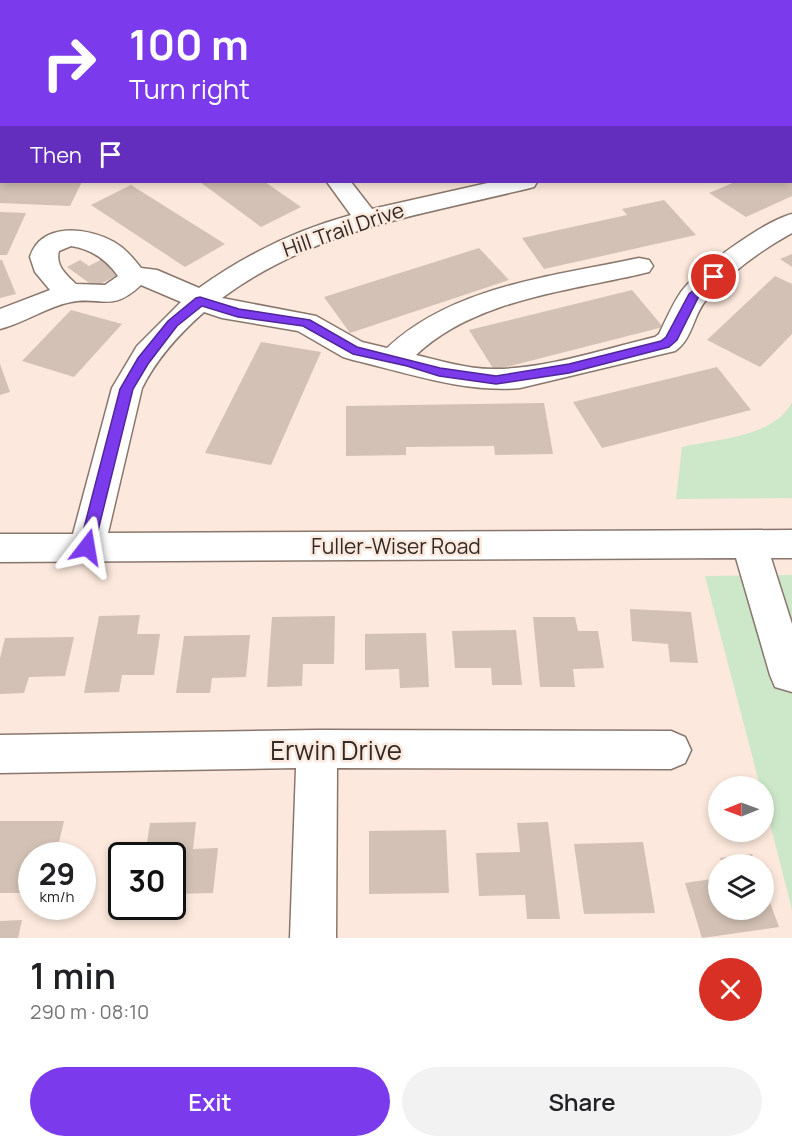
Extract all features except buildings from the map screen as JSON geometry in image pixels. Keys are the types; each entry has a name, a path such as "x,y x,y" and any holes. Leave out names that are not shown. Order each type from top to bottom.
{"street":[{"path":"340,183 377,214"},
{"path":"366,183 377,214"},
{"name":"Hill Trail Drive","path":"87,547 127,389 143,361 172,323 230,278 264,257 298,241 377,214 520,183"},
{"path":"0,320 68,293 107,294 119,290 133,277 147,276 200,301 238,313 306,322 353,350 439,372 496,380 569,368 665,344 671,340 693,296 740,255 765,237 792,222"},
{"path":"68,293 49,272 44,260 45,250 52,242 63,238 87,239 102,245 127,265 133,277"},
{"path":"393,359 420,335 459,313 518,295 639,266"},
{"path":"749,544 789,675 792,675"},
{"name":"Fuller-Wiser Road","path":"0,548 792,544"},
{"path":"313,938 317,749"},
{"name":"Erwin Drive","path":"0,754 317,749 671,750"}],"green space":[{"path":"792,402 792,498 676,499 682,447 759,430 784,414"},
{"path":"792,575 792,910 774,839 774,776 757,776 705,576"}],"route":[{"path":"87,547 127,389 143,361 172,323 200,301 238,313 306,322 353,350 409,362 439,372 496,380 520,378 569,368 665,344 671,340 693,296 714,277"}]}
